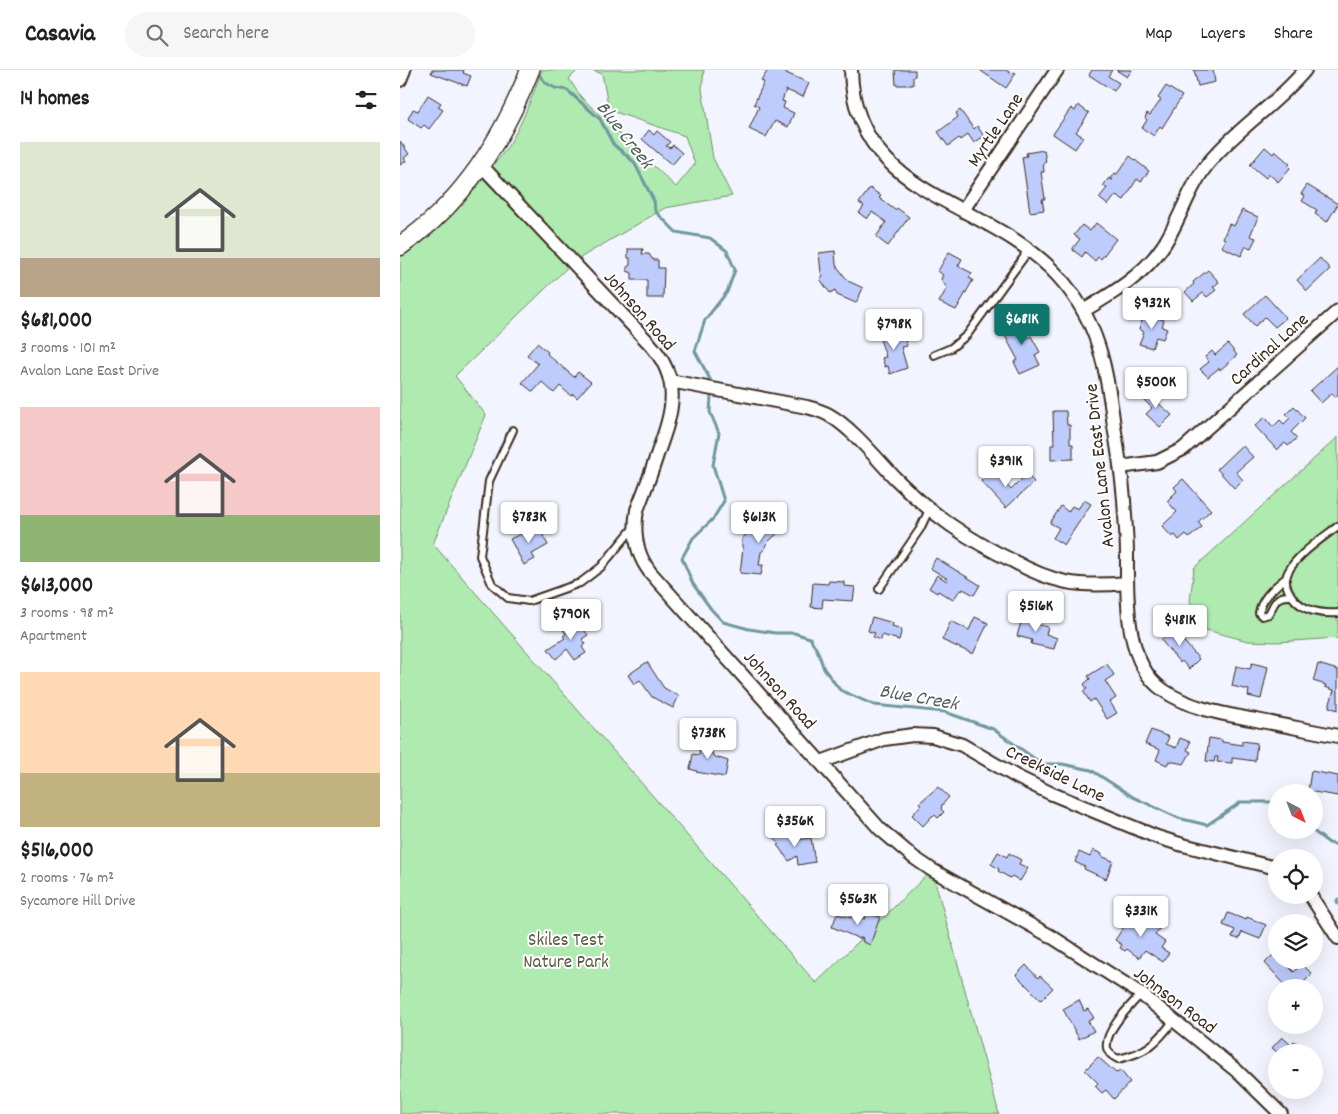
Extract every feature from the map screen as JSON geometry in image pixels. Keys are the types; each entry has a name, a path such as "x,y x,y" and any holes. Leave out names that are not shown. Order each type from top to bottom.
{"main road":[{"path":"400,246 440,213 481,165 508,120 530,70"}],"street":[{"path":"400,80 404,70"},
{"name":"Avalon Lane East Drive","path":"851,70 852,90 863,128 889,163 904,176 1026,247 1056,274 1070,290 1095,334 1106,368 1120,467 1126,527 1128,611 1134,644 1148,674 1163,690 1186,702 1215,712 1338,736"},
{"name":"Myrtle Lane","path":"963,210 1057,70"},
{"path":"1083,311 1129,282 1147,266 1162,248 1193,187 1211,160 1278,98 1305,70"},
{"name":"Johnson Road","path":"481,165 653,346 664,364 670,381 672,400 670,419 637,510 635,526 637,547 645,566 880,829 913,857 932,870 1052,937 1141,994 1237,1071 1281,1114"},
{"name":"Cardinal Lane","path":"1120,467 1157,462 1183,449 1338,310"},
{"path":"670,381 807,407 829,415 848,429 930,510 984,546 1045,576 1080,584 1127,583"},
{"name":"Creekside Lane","path":"821,762 884,739 913,735 933,736 962,745 1017,777 1050,793 1158,837 1268,866"},
{"path":"1316,904 1338,938"}],"lane":[{"path":"934,355 951,348 967,336 1024,257 1026,247"},
{"path":"513,430 489,481 480,556 492,584 508,598 529,601 580,584 601,567 635,526"},
{"path":"879,589 920,529 930,510"},
{"path":"1291,596 1278,598 1269,614 1262,616 1259,613 1260,607 1267,596 1286,578 1291,568 1301,556 1338,526"},
{"path":"1286,578 1291,596 1298,603 1312,611 1324,614 1338,613"},
{"path":"1141,994 1118,1019 1109,1036 1107,1046 1110,1054 1118,1059 1136,1055 1151,1047 1161,1038 1174,1020"}],"green space":[{"name":"Skiles Test Nature Park","path":"542,70 578,70 569,79 581,97 676,187 695,164 685,136 609,110 602,74 592,70 704,70 702,89 713,158 732,196 665,208 573,262 455,376 486,415 433,544 816,983 932,870 999,1114 400,1114 400,242 487,156 494,164 517,131"},
{"path":"1338,437 1338,638 1277,642 1248,641 1206,630 1190,601 1194,568"}],"building":[{"path":"432,70 464,70 463,73 471,76 467,86 431,73"},
{"path":"768,70 788,70 786,73 809,83 803,97 786,90 782,101 785,102 783,108 794,113 788,127 775,121 766,137 749,129 759,107 754,104 764,82 761,81"},
{"path":"895,70 915,70 913,85 896,85"},
{"path":"982,70 1006,70 1012,74 1016,73 1006,88"},
{"path":"1092,70 1112,70 1108,76 1119,83 1114,91 1089,75"},
{"path":"1116,70 1132,70 1127,77"},
{"path":"1194,70 1213,70 1215,82 1198,86"},
{"path":"1166,86 1182,96 1162,128 1160,126 1154,136 1142,128 1147,120 1145,118 1147,113 1150,115 1161,100 1158,98"},
{"path":"428,95 441,103 438,107 443,110 429,129 424,125 421,128 408,119 413,109 418,111"},
{"path":"1078,105 1089,113 1076,132 1083,137 1075,149 1053,134 1071,108 1075,111"},
{"path":"960,110 974,129 977,126 984,136 974,143 968,134 948,146 938,132 958,117 956,113"},
{"path":"649,130 654,135 657,131 670,142 666,146 670,148 673,145 682,153 672,165 642,139"},
{"path":"400,141 409,154 404,158 406,161 400,165"},
{"path":"1265,147 1273,154 1275,151 1290,164 1288,166 1290,168 1278,182 1269,174 1266,178 1250,165"},
{"path":"1044,150 1046,162 1043,163 1044,172 1041,172 1045,199 1042,199 1044,210 1030,212 1022,157 1027,156 1026,153"},
{"path":"1130,156 1149,171 1141,182 1137,179 1124,200 1116,195 1108,205 1099,198 1107,188 1103,186 1109,178 1111,179"},
{"path":"1307,185 1338,204 1327,222 1315,214 1317,210 1302,201 1305,196 1301,194"},
{"path":"870,188 881,196 879,198 895,210 897,208 909,217 888,246 876,237 886,222 872,212 867,219 859,213 864,206 859,203"},
{"path":"1242,210 1258,217 1250,236 1256,238 1251,248 1246,246 1241,256 1222,247 1225,239 1223,238 1229,224 1234,226"},
{"path":"1096,223 1116,239 1101,259 1098,257 1095,261 1085,252 1082,257 1073,248 1080,239 1074,235 1082,225 1090,231"},
{"path":"628,249 643,249 642,254 649,254 653,260 658,260 658,268 664,268 663,298 647,298 647,280 632,280 632,273 627,271 627,267 630,265"},
{"path":"835,251 836,265 848,281 863,288 856,303 837,295 835,290 830,293 820,279 823,276 819,253"},
{"path":"949,252 962,259 958,266 972,273 969,278 973,280 956,310 939,302 947,288 941,279 943,275 938,271"},
{"path":"1320,258 1330,269 1307,291 1297,280"},
{"path":"1208,270 1219,282 1213,287 1216,290 1207,297 1203,293 1193,301 1185,292 1194,284 1193,282"},
{"path":"1265,295 1286,318 1275,327 1265,317 1255,326 1244,314"},
{"path":"1145,313 1164,320 1162,327 1167,329 1163,339 1156,337 1152,348 1139,344 1144,332 1139,329"},
{"path":"1017,314 1025,329 1022,331 1026,339 1031,336 1040,352 1035,355 1040,365 1020,374 1014,362 1018,360 1004,334 1013,329 1007,319"},
{"path":"902,329 907,346 901,347 907,368 890,374 888,366 885,367 882,358 886,357 879,336"},
{"path":"537,343 574,377 578,372 591,382 577,398 573,394 571,396 560,386 554,393 542,382 533,392 522,383 538,364 527,355"},
{"path":"1228,344 1237,355 1220,370 1219,368 1208,377 1200,369 1209,362 1205,357 1212,351 1215,355"},
{"path":"1338,366 1338,395 1335,397 1332,393 1321,403 1310,391"},
{"path":"1150,390 1161,400 1158,403 1172,415 1160,427 1146,414 1152,408 1142,398"},
{"path":"1294,406 1305,418 1291,432 1297,438 1288,446 1285,443 1277,450 1255,426 1265,417 1273,427 1280,420 1284,424 1290,418 1286,414"},
{"path":"1053,411 1066,411 1067,425 1070,425 1070,444 1073,444 1073,459 1051,460 1051,445 1054,445"},
{"path":"1242,445 1253,457 1236,472 1243,480 1234,488 1217,469"},
{"path":"993,470 1011,490 1027,474 1034,482 1006,508 981,481"},
{"path":"1183,479 1211,510 1198,522 1202,527 1189,538 1186,534 1179,540 1175,535 1172,537 1162,526 1177,512 1167,501 1177,491 1174,487"},
{"path":"1084,500 1091,504 1064,545 1053,538 1059,528 1050,523 1061,506 1068,512 1072,506 1078,509"},
{"path":"771,512 784,516 781,530 766,544 765,549 761,552 759,565 763,565 761,575 740,573 743,548 742,538 751,533 769,517"},
{"path":"538,526 548,545 532,554 535,559 524,565 510,539"},
{"path":"936,558 980,585 974,595 963,589 962,591 960,590 953,600 929,588 937,575 947,581 948,579 930,568"},
{"path":"829,581 844,582 844,586 855,587 853,601 823,599 822,608 811,607 813,583 828,584"},
{"path":"1024,612 1031,614 1030,618 1038,621 1037,624 1048,627 1046,634 1057,638 1054,649 1031,644 1032,640 1017,636"},
{"path":"872,617 893,623 892,626 902,629 899,640 882,635 881,640 873,637 875,633 868,631"},
{"path":"975,617 988,623 973,654 942,640 951,621 969,630"},
{"path":"575,618 588,635 582,639 586,644 582,647 586,653 575,660 567,649 556,659 548,649 565,638 563,636 566,634 562,628"},
{"path":"1180,624 1188,633 1182,639 1199,659 1189,669 1182,661 1180,663 1161,640"},
{"path":"647,662 664,688 679,696 673,708 652,697 640,680 634,684 628,675"},
{"path":"1252,663 1268,667 1261,699 1248,696 1249,690 1232,686 1236,666 1250,669"},
{"path":"1107,664 1114,675 1105,681 1116,698 1110,702 1117,713 1107,719 1094,699 1090,702 1083,691 1087,689 1084,684 1090,679 1088,676"},
{"path":"1318,664 1338,670 1338,710 1329,707 1334,690 1313,681"},
{"path":"1151,730 1169,737 1166,744 1176,748 1180,738 1190,742 1187,750 1191,752 1184,764 1169,761 1167,765 1156,760 1160,750 1145,744"},
{"path":"707,735 713,756 728,761 725,777 696,772 690,769 693,754 699,755 700,753 695,739"},
{"path":"1209,738 1242,745 1242,741 1257,743 1255,761 1232,758 1232,763 1217,762 1218,757 1215,757 1214,762 1206,761"},
{"path":"1311,771 1338,776 1338,796 1323,794 1323,784 1309,784"},
{"path":"938,787 949,797 941,806 944,812 938,818 935,815 932,816 923,826 912,815 921,805 919,803"},
{"path":"784,828 796,840 811,838 815,862 798,865 797,856 789,861 773,836"},
{"path":"1093,850 1113,861 1106,879 1084,869 1085,867 1075,862 1079,852 1090,857"},
{"path":"998,852 1007,857 1009,853 1021,860 1019,864 1028,868 1020,881 998,871 999,869 991,864"},
{"path":"1134,912 1159,929 1155,935 1165,942 1161,948 1169,953 1163,962 1145,950 1139,958 1127,949 1125,951 1120,948 1122,945 1115,940"},
{"path":"867,913 880,917 870,945 862,941 863,938 861,937 860,939 832,927 837,914 851,918 853,915 865,919"},
{"path":"1228,913 1246,920 1247,917 1266,925 1260,939 1242,932 1239,939 1232,937 1235,930 1223,925"},
{"path":"1026,965 1038,978 1040,976 1053,988 1041,1000 1016,975"},
{"path":"1271,969 1291,969 1294,972 1297,969 1307,969 1312,974 1307,979 1280,979"},
{"path":"1079,1000 1084,1011 1088,1009 1094,1018 1088,1021 1094,1031 1079,1039 1063,1009"},
{"path":"1282,1037 1290,1044 1276,1044"},
{"path":"1098,1057 1116,1073 1121,1071 1130,1082 1114,1099 1106,1090 1102,1093 1095,1086 1098,1083 1085,1070"}],"waterway":[{"name":"Blue Creek","path":"539,75 546,83 555,88 567,90 600,119 613,144 634,162 654,201 655,211 676,232 710,238 727,251 735,270 727,292 705,320 695,351 712,383"},
{"name":"Blue Creek","path":"711,396 710,412 719,433 713,465 724,501 713,519 693,538 682,558 693,584 723,622 749,629 775,633 794,633 810,638 818,652 824,669 840,690 874,705 945,712 993,729 1042,764 1062,764 1091,770 1133,797 1178,818 1207,825 1241,802 1268,802"},
{"name":"Blue Creek","path":"1323,838 1329,843 1338,845"},
{"name":"Blue Creek","path":"1338,899 1338,904"}]}
